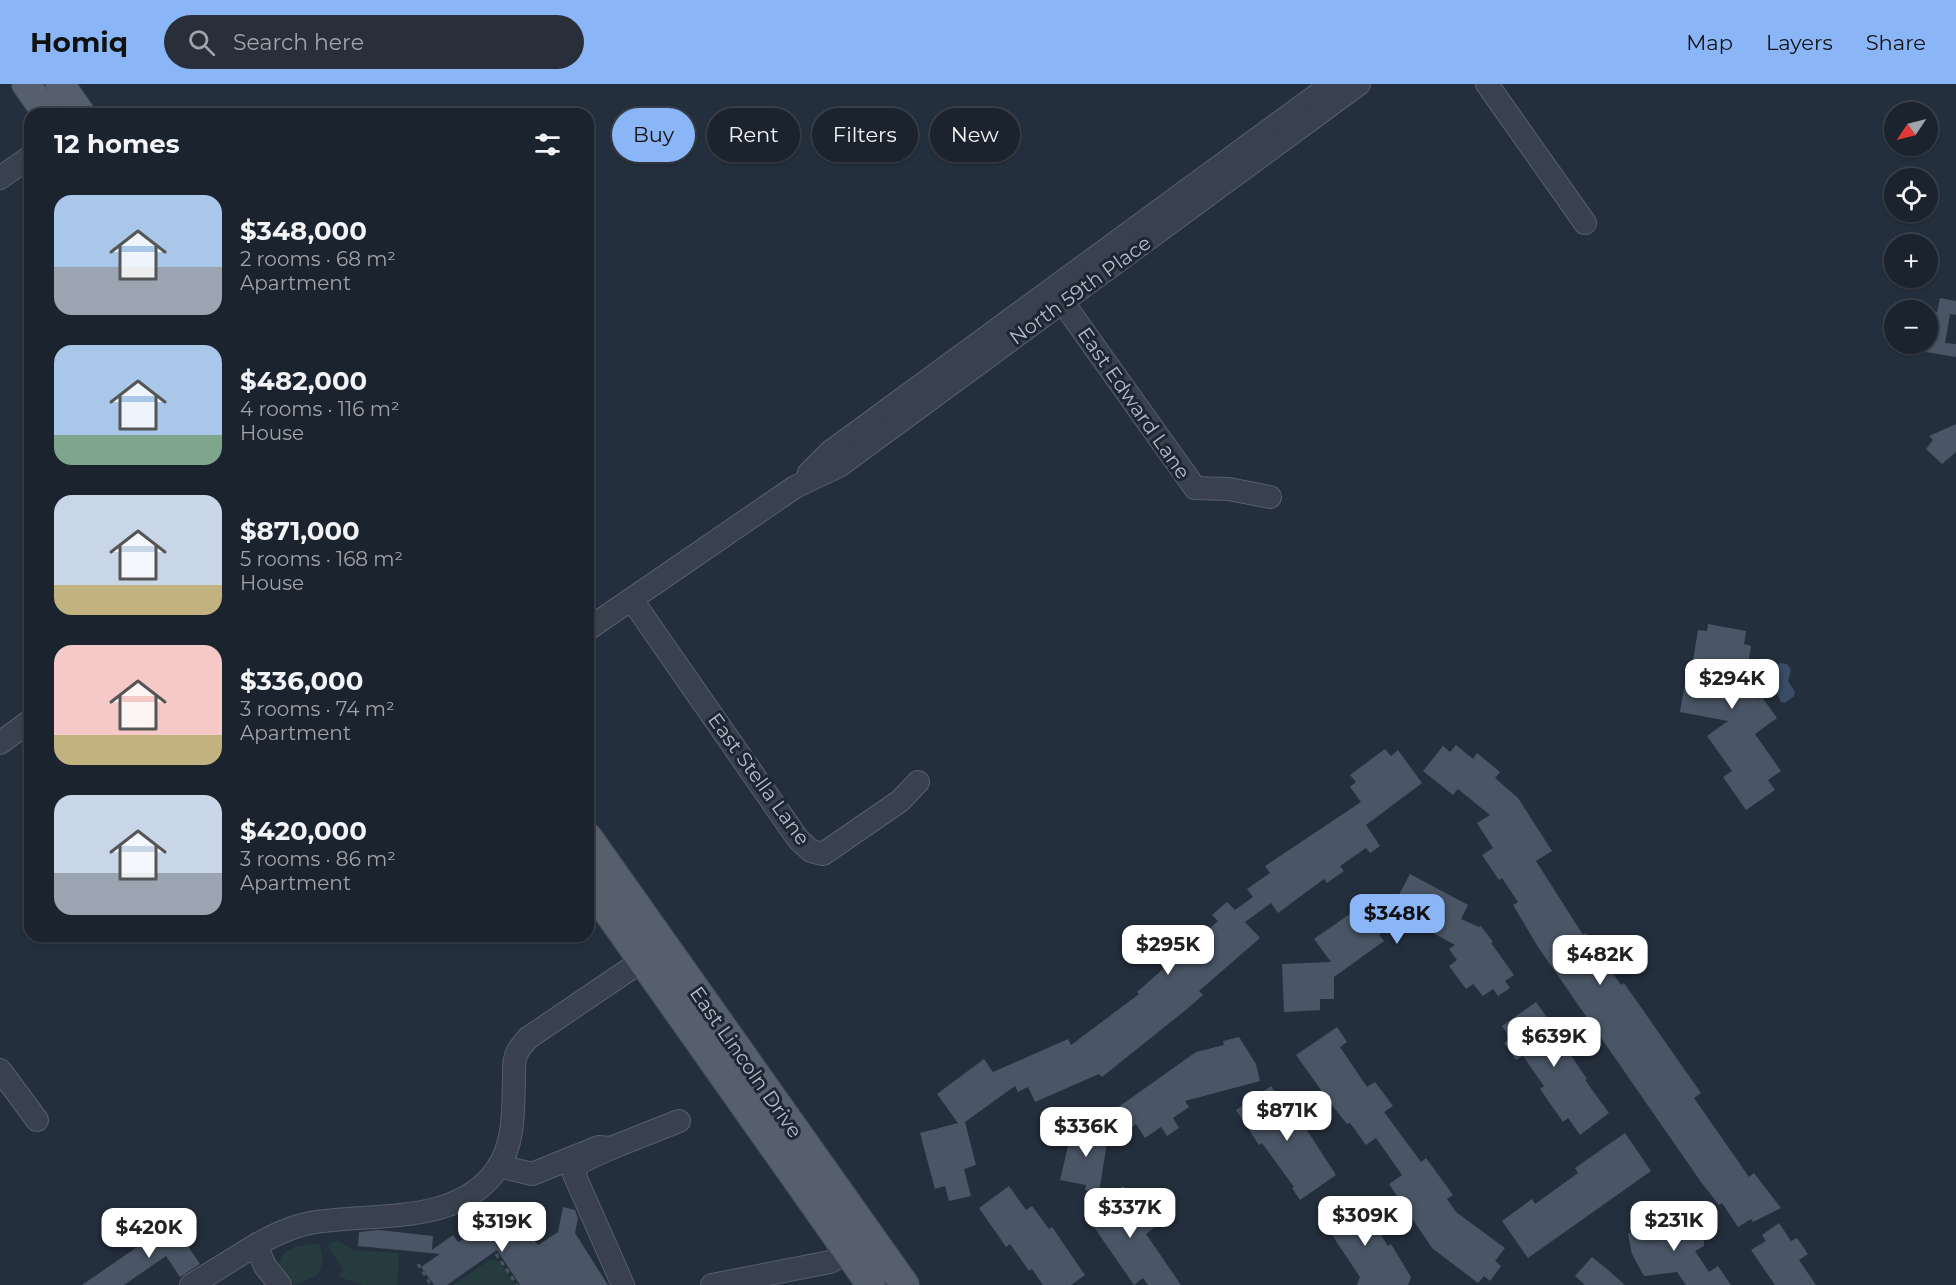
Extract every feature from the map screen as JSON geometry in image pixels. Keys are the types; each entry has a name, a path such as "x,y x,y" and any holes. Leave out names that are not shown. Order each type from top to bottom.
{"main road":[{"path":"26,84 43,108"},
{"path":"60,84 77,108"},
{"name":"East Lincoln Drive","path":"594,848 653,954 860,1246 905,1285"},
{"name":"East Lincoln Drive","path":"594,890 653,954"},
{"name":"East Lincoln Drive","path":"860,1246 871,1285"}],"street":[{"name":"North 59th Place","path":"594,625 795,487 839,466 1332,84"},
{"name":"North 59th Place","path":"1058,295 1359,84"},
{"path":"1487,84 1585,224"},
{"path":"0,178 24,161"},
{"name":"East Edward Lane","path":"1058,295 1195,488 1229,489 1270,497"},
{"name":"East Stella Lane","path":"632,600 798,839 811,851 823,854 900,801 918,782"},
{"path":"0,743 24,725"},
{"path":"191,1285 284,1230 309,1223 424,1211 443,1207 468,1195 483,1184 499,1166 511,1138 517,1053 528,1038 653,954"},
{"path":"0,1070 37,1120"},
{"path":"574,1174 579,1163 679,1121"},
{"path":"499,1166 532,1174 599,1147 611,1148"},
{"path":"553,1165 574,1174 623,1285"},
{"path":"256,1245 265,1266 280,1285"},
{"path":"712,1285 764,1280 830,1262 860,1246"}],"path":[{"path":"496,1254 517,1285"},
{"path":"418,1264 431,1285"}],"green space":[{"path":"338,1241 353,1250 399,1253 397,1285 364,1285 339,1277 343,1269 328,1247 329,1244"},
{"path":"319,1243 323,1260 318,1275 295,1285 279,1265 281,1258 288,1250"},
{"path":"491,1259 500,1262 515,1285 453,1285"}],"water":[{"path":"1780,663 1787,664 1791,670 1788,681 1795,692 1794,696 1785,703 1781,702 1772,684 1776,666"}],"building":[{"path":"1940,298 1956,301 1956,315 1950,314 1945,343 1956,344 1956,357 1938,354"},
{"path":"1956,424 1956,452 1942,464 1926,449 1933,440 1929,436"},
{"path":"1708,624 1746,631 1744,644 1751,646 1746,679 1759,699 1762,697 1777,718 1755,734 1781,771 1768,780 1775,790 1746,810 1723,777 1732,771 1707,736 1728,721 1680,712 1687,672 1691,673 1698,630 1707,631"},
{"path":"1456,745 1473,759 1477,753 1500,772 1495,778 1518,798 1552,851 1536,861 1583,935 1585,933 1621,985 1624,983 1701,1093 1694,1098 1749,1177 1754,1173 1781,1208 1753,1222 1751,1219 1738,1227 1722,1203 1719,1205 1701,1182 1538,947 1513,905 1518,902 1502,878 1499,880 1482,855 1493,848 1477,823 1490,815 1458,789 1453,795 1423,771 1443,746 1450,752"},
{"path":"1385,749 1391,756 1398,750 1422,783 1366,825 1380,846 1370,853 1366,848 1340,866 1344,871 1327,883 1324,879 1278,913 1271,903 1245,922 1260,938 1199,991 1203,995 1102,1077 1099,1074 1035,1102 1028,1087 1018,1092 1015,1086 965,1122 976,1165 964,1169 971,1196 949,1201 945,1186 935,1189 920,1133 958,1123 937,1094 984,1059 993,1072 1068,1039 1071,1045 1139,994 1137,992 1189,946 1186,942 1196,932 1201,937 1218,921 1212,915 1227,902 1235,910 1253,897 1247,889 1270,873 1265,866 1361,802 1350,787 1356,782 1350,775"},
{"path":"1410,874 1468,905 1461,919 1481,926 1493,942 1491,943 1514,975 1505,981 1510,988 1498,996 1493,989 1483,996 1473,984 1466,989 1449,966 1457,960 1449,949 1455,945 1404,917 1379,935 1384,941 1334,977 1334,999 1320,999 1320,1010 1284,1012 1282,964 1331,962 1314,939 1374,897 1388,915"},
{"path":"1536,1002 1570,1050 1568,1051 1587,1079 1585,1080 1609,1113 1580,1135 1568,1118 1563,1122 1540,1089 1544,1086 1523,1056 1516,1060 1504,1043 1511,1039 1502,1026"},
{"path":"1337,1027 1347,1042 1340,1047 1367,1087 1375,1082 1393,1106 1384,1112 1421,1162 1426,1158 1453,1195 1447,1199 1456,1212 1505,1248 1495,1261 1501,1266 1490,1281 1484,1276 1478,1283 1432,1248 1389,1184 1402,1175 1376,1138 1366,1145 1350,1123 1347,1124 1331,1104 1296,1055"},
{"path":"1239,1037 1256,1064 1260,1081 1185,1101 1189,1107 1173,1118 1179,1128 1167,1136 1161,1127 1145,1138 1136,1124 1131,1128 1117,1108 1196,1052 1224,1045 1223,1041"},
{"path":"1271,1086 1287,1110 1292,1107 1336,1175 1300,1200 1292,1188 1294,1187 1262,1143 1259,1145 1236,1110"},
{"path":"1084,1126 1109,1131 1099,1192 1085,1190 1086,1185 1060,1180 1071,1133 1083,1134"},
{"path":"1625,1133 1651,1171 1528,1258 1502,1221 1532,1199 1535,1204 1578,1173 1575,1168"},
{"path":"1009,1186 1026,1210 1032,1206 1049,1229 1052,1227 1085,1275 1071,1285 1043,1285 1032,1269 1029,1271 1010,1244 1006,1247 979,1208"},
{"path":"1123,1186 1154,1228 1146,1234 1181,1285 1148,1285 1143,1278 1134,1285 1087,1217 1087,1212"},
{"path":"1351,1196 1372,1230 1376,1227 1388,1246 1391,1244 1411,1277 1408,1285 1357,1285 1360,1277 1320,1217"},
{"path":"563,1207 575,1210 578,1218 575,1233 608,1285 520,1285 497,1250 447,1285 434,1285 421,1267 440,1254 358,1246 359,1232 379,1230 433,1236 432,1250 453,1235 458,1242 474,1232 476,1236 512,1211 538,1245 558,1232"},
{"path":"1689,1211 1704,1241 1704,1246 1695,1251 1709,1272 1718,1266 1731,1285 1686,1285 1677,1272 1644,1276 1632,1254 1628,1234 1635,1230 1669,1226 1668,1218"},
{"path":"172,1223 200,1264 180,1277 166,1256 124,1285 82,1285"},
{"path":"1779,1223 1791,1241 1797,1238 1808,1254 1799,1260 1816,1285 1775,1285 1751,1250 1766,1241 1762,1235"},
{"path":"1592,1257 1625,1285 1585,1285 1575,1276"}]}
